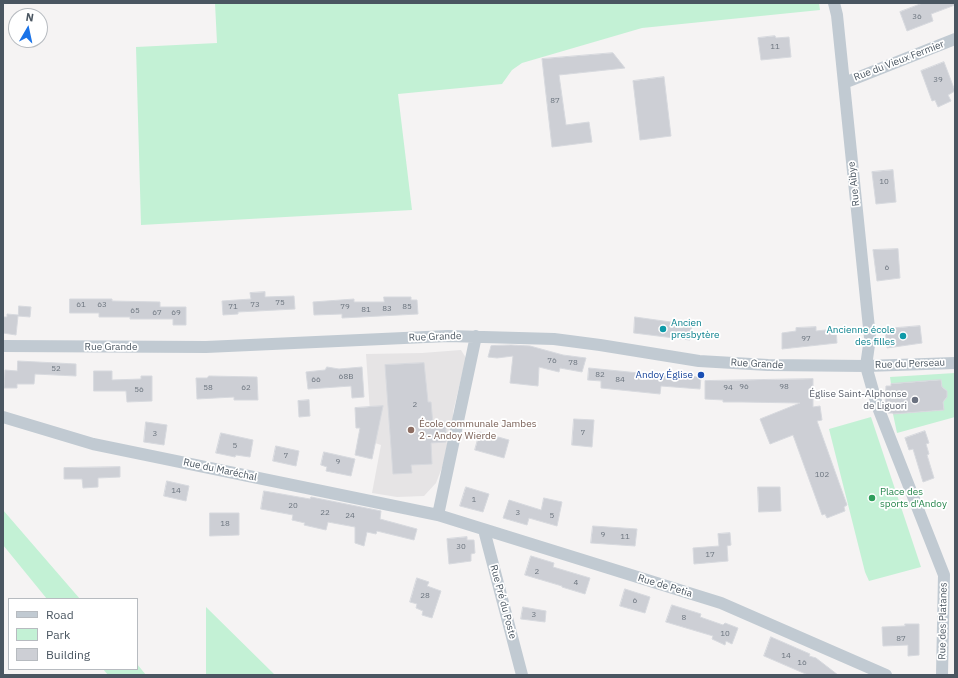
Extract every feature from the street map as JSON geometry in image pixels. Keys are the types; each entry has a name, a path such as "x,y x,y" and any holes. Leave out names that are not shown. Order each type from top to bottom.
{"street":[{"name":"Rue Aibye","path":"834,3 837,15 870,338 866,366"},
{"name":"Rue du Vieux Fermier","path":"844,83 955,39"},
{"name":"Rue Grande","path":"3,346 206,347 476,336 576,341 699,361 768,365 866,366"},
{"path":"438,515 476,336"},
{"name":"Rue du Perseau","path":"866,366 955,363"},
{"name":"Rue des Platanes","path":"866,366 877,405 944,575 942,675"},
{"name":"Rue du Maréchal","path":"3,417 93,444 438,515"},
{"name":"Rue de Petia","path":"438,515 721,603 886,675"},
{"name":"Rue Pré du Poste","path":"484,530 522,675"}],"shaded area":[{"name":"École communale Jambes 2 - Andoy Wierde","path":"461,350 466,358 453,412 443,465 436,483 424,496 397,497 372,493 381,445 372,442 366,354 422,353"}],"green space":[{"path":"215,3 819,3 820,10 642,28 522,63 512,70 502,84 398,94 412,210 141,225 136,47 217,43"},
{"path":"955,373 955,417 897,433 893,414 944,410 943,402 947,397 947,391 942,387 941,380 891,384 890,377"},
{"name":"Place des sports d'Andoy","path":"871,417 921,567 869,581 865,572 829,429"},
{"path":"3,510 79,598 46,598 3,545"},
{"path":"206,607 274,674 274,675 206,675"},
{"path":"138,665 146,675 108,675 104,670 138,670"}],"building":[{"path":"923,3 955,3 955,5 931,14 933,21 907,31 900,12"},
{"path":"775,36 776,38 789,37 791,57 761,60 758,38"},
{"path":"613,53 625,68 559,75 566,125 589,122 592,142 552,147 542,59"},
{"path":"944,62 955,91 948,95 951,101 938,107 935,100 932,101 921,71"},
{"path":"664,77 671,136 640,140 633,81"},
{"path":"893,170 896,202 876,204 872,172"},
{"path":"898,249 900,278 877,281 873,250"},
{"path":"265,292 265,297 294,296 295,309 238,312 238,314 223,315 222,301 251,299 250,293"},
{"path":"384,297 411,297 411,300 417,300 418,314 342,318 342,314 314,315 313,302 354,299 354,302 384,302"},
{"path":"70,299 112,299 112,301 160,302 160,307 186,307 186,325 173,325 173,319 130,319 130,317 99,317 99,313 70,313"},
{"path":"19,306 31,307 30,317 18,316 16,335 3,333 3,317 7,317 7,314 18,315"},
{"name":"Ancien presbytère","path":"635,317 692,325 690,340 634,333"},
{"name":"Ancienne école des filles","path":"920,326 922,343 887,348 885,329"},
{"path":"816,327 816,331 836,329 837,343 782,349 782,333 796,331 796,328"},
{"path":"491,346 530,346 563,355 586,358 582,372 560,368 559,372 539,367 538,386 510,383 513,356 497,358 488,357"},
{"path":"18,361 76,364 76,376 35,374 34,384 17,384 17,388 4,388 5,370 17,371"},
{"path":"424,363 428,402 431,402 433,425 446,424 446,442 431,443 432,464 411,465 412,473 393,474 385,365"},
{"path":"327,367 339,369 362,367 364,397 352,398 351,386 308,389 306,372 325,370"},
{"path":"589,368 659,375 701,377 700,389 661,386 660,394 601,388 601,381 588,380"},
{"path":"94,371 112,371 112,380 141,379 141,376 152,376 152,401 127,402 126,391 94,391"},
{"path":"209,376 257,377 258,400 234,400 234,397 197,399 196,378 207,378"},
{"path":"813,379 813,407 820,406 822,420 817,421 847,505 844,507 845,511 827,518 825,514 822,515 793,435 770,444 760,419 800,403 723,402 723,400 705,399 705,381"},
{"name":"Église Saint-Alphonse de Liguori","path":"941,380 942,387 947,391 947,397 943,402 944,410 893,414 888,413 887,405 885,405 886,386 891,386 891,384"},
{"path":"309,400 310,416 299,417 298,401"},
{"path":"383,406 372,459 355,455 360,428 356,428 355,408"},
{"path":"574,419 594,420 592,447 572,445"},
{"path":"146,422 167,425 164,445 144,442"},
{"path":"925,431 929,443 926,444 929,454 927,455 934,478 923,482 913,449 909,450 905,438"},
{"path":"480,432 509,440 504,458 475,450"},
{"path":"221,433 253,440 250,457 236,455 235,457 216,453"},
{"path":"276,446 299,451 296,466 273,461"},
{"path":"324,452 355,459 351,476 326,471 327,467 321,465"},
{"path":"120,467 120,477 98,478 98,487 83,488 82,479 64,479 64,468"},
{"path":"167,481 189,486 186,501 164,496"},
{"path":"466,487 489,494 483,512 460,506"},
{"path":"758,487 780,487 781,511 759,512"},
{"path":"264,491 310,499 311,497 381,511 380,519 417,529 414,540 377,531 376,534 367,532 364,546 355,543 355,527 328,522 326,530 304,525 305,523 292,520 293,515 261,509"},
{"path":"544,498 562,502 557,526 529,518 527,525 503,518 509,500 541,510"},
{"path":"210,513 239,513 239,535 210,536"},
{"path":"593,526 637,529 635,546 591,543"},
{"path":"730,533 731,545 727,546 728,561 694,564 693,548 719,546 718,534"},
{"path":"467,537 467,540 474,540 475,553 471,554 471,561 449,564 447,539"},
{"path":"531,556 554,563 553,567 590,578 585,594 525,575"},
{"path":"417,578 429,582 427,586 441,591 432,618 422,615 423,611 416,608 417,604 410,602"},
{"path":"625,589 650,597 645,613 620,606"},
{"path":"672,605 701,614 700,617 723,625 725,623 738,628 732,644 726,641 725,645 712,639 713,636 666,622"},
{"path":"523,607 546,611 545,622 521,619"},
{"path":"905,624 919,624 919,655 908,656 908,645 883,646 882,627 905,626"},
{"path":"771,637 810,654 809,656 816,658 838,675 808,675 764,656"}],"place":[{"name":"Ancien presbytère","path":"663,329"},
{"name":"Ancienne école des filles","path":"903,336"},
{"name":"Andoy Église","path":"701,375"},
{"name":"Église Saint-Alphonse de Liguori","path":"915,400"},
{"name":"École communale Jambes 2 - Andoy Wierde","path":"411,430"},
{"name":"Place des sports d'Andoy","path":"872,498"}]}
